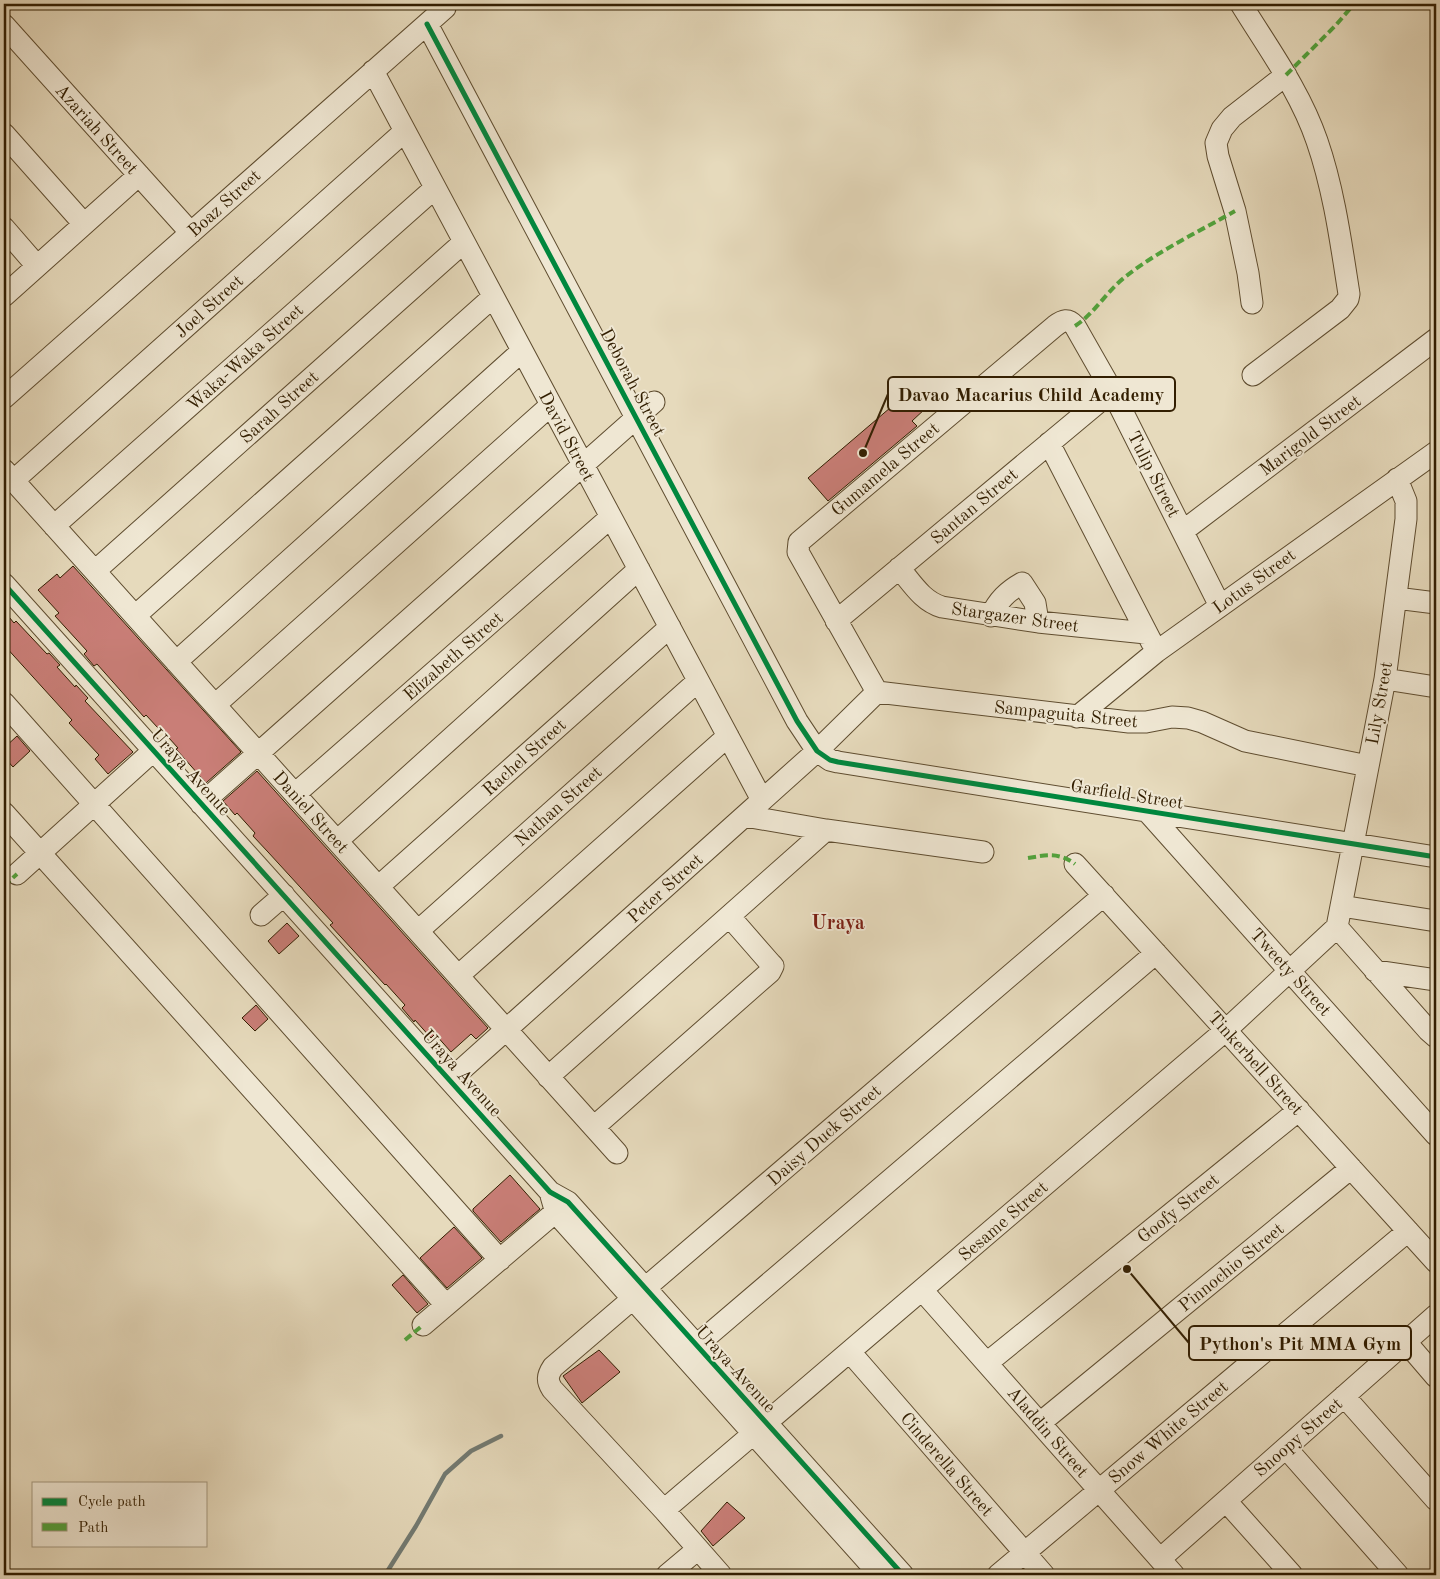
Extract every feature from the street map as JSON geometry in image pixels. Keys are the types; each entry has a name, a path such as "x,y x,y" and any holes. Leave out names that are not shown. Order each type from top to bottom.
{"street":[{"path":"1240,4 1286,75 1317,140 1332,193 1349,294 1348,300 1340,309 1253,376"},
{"name":"Boaz Street","path":"4,398 445,8"},
{"name":"Deborah Street","path":"427,24 797,721 817,751"},
{"name":"Azariah Street","path":"4,25 191,232"},
{"name":"David Street","path":"373,71 762,800"},
{"path":"1252,303 1235,211 1218,156 1216,142 1222,129 1232,117 1286,75"},
{"name":"Joel Street","path":"9,475 405,131"},
{"path":"4,134 84,224"},
{"path":"4,296 139,175"},
{"name":"Waka-Waka Street","path":"54,526 436,188"},
{"path":"4,228 37,266"},
{"name":"Sarah Street","path":"95,571 464,242"},
{"path":"135,616 493,297"},
{"name":"Tulip Street","path":"1067,320 1071,321 1075,326 1112,390 1220,606"},
{"name":"Gumamela Street","path":"836,621 798,552 798,545 802,539 1055,326 1067,320"},
{"name":"Marigold Street","path":"1183,531 1436,339"},
{"path":"176,662 522,351"},
{"name":"Santan Street","path":"836,621 1112,390"},
{"path":"202,804 654,402"},
{"path":"215,705 551,405"},
{"path":"1049,443 1151,642"},
{"name":"Lotus Street","path":"1077,717 1151,642 1220,606 1436,452"},
{"name":"Daniel Street","path":"9,475 617,1153"},
{"name":"Lily Street","path":"1337,927 1385,679 1396,598 1407,509 1403,491 1397,479"},
{"name":"Elizabeth Street","path":"295,794 611,517"},
{"name":"Stargazer Street","path":"899,568 923,596 933,604 991,616 1038,622 1151,642"},
{"path":"337,842 639,569"},
{"path":"991,616 995,606 1002,597 1024,574 1035,603 1038,622"},
{"name":"Uraya Avenue","path":"4,584 450,1080 848,1527 903,1575"},
{"path":"1396,598 1436,603"},
{"path":"836,621 877,692"},
{"name":"Rachel Street","path":"378,887 670,627"},
{"path":"1385,679 1436,687"},
{"name":"Nathan Street","path":"418,931 698,681"},
{"name":"Peter Street","path":"450,1080 817,751 877,692"},
{"name":"Sampaguita Street","path":"877,692 1129,722 1146,722 1172,717 1188,718 1202,722 1245,742 1368,766"},
{"path":"4,703 500,1260"},
{"path":"458,976 728,736"},
{"path":"17,874 153,751"},
{"name":"Garfield Street","path":"817,751 830,760 838,762 1436,858"},
{"name":"Tweety Street","path":"1146,810 1436,1135"},
{"path":"4,813 446,1305"},
{"path":"745,816 826,830 983,852"},
{"path":"548,1076 730,917 826,830"},
{"name":"Tinkerbell Street","path":"1075,864 1436,1262"},
{"name":"Daisy Duck Street","path":"664,1510 552,1389 548,1378 553,1367 1104,895"},
{"path":"261,915 284,896"},
{"path":"1341,906 1436,921"},
{"path":"594,1127 770,972 771,964 730,917"},
{"path":"1337,927 1436,1037"},
{"name":"Sesame Street","path":"664,1510 1226,1030 1337,927"},
{"path":"690,1351 1156,953"},
{"path":"1375,971 1436,980"},
{"name":"Goofy Street","path":"987,1363 1299,1110"},
{"name":"Pinnochio Street","path":"1040,1423 1351,1168"},
{"path":"423,1324 562,1207"},
{"name":"Snow White Street","path":"998,1575 1408,1231"},
{"name":"Aladdin Street","path":"922,1290 1174,1575"},
{"name":"Snoopy Street","path":"1160,1559 1436,1315"},
{"path":"1406,1342 1436,1377"},
{"name":"Cinderella Street","path":"850,1352 1044,1575"},
{"path":"1344,1396 1436,1500"},
{"path":"1286,1448 1398,1575"},
{"path":"1226,1501 1292,1575"},
{"path":"664,1510 721,1575"},
{"name":"Uraya Avenue","path":"848,1527 880,1575"},
{"path":"667,1575 698,1549"}],"building":[{"path":"911,390 926,408 912,421 917,426 828,501 808,478"},
{"path":"73,566 241,752 206,783 159,727 146,715 144,717 97,664 94,666 84,654 87,651 55,616 59,613 38,590 57,574 60,578"},
{"path":"4,611 14,623 16,621 60,665 57,667 88,698 85,701 133,752 108,774 95,759 99,755 69,723 72,720 4,645"},
{"path":"17,736 30,751 13,767 4,757 4,748"},
{"path":"257,771 488,1028 476,1039 471,1034 451,1052 435,1034 431,1038 402,1008 405,1005 330,925 333,923 253,836 255,833 223,801"},
{"path":"287,923 299,936 279,954 268,941"},
{"path":"256,1005 268,1019 255,1031 242,1018"},
{"path":"510,1175 540,1209 501,1242 473,1209"},
{"path":"454,1227 482,1258 447,1288 420,1258"},
{"path":"403,1275 428,1304 417,1313 392,1285"},
{"path":"599,1350 620,1372 582,1403 563,1376"},
{"path":"727,1502 745,1518 713,1546 701,1531"}],"waterway":[{"path":"385,1575 416,1526 445,1474 471,1451 501,1436"}],"marked path":[{"path":"1286,75 1336,25 1354,4"},
{"path":"1075,326 1089,315 1125,277 1165,250 1235,211"},
{"path":"1028,858 1047,855 1058,856 1075,864"},
{"path":"4,886 17,874"},
{"path":"405,1340 423,1325"}],"cycle path":[{"path":"427,24 797,721 817,751 830,760 838,762 1436,857"},
{"path":"4,584 550,1192 568,1202 903,1575"}],"place":[{"name":"Davao Macarius Child Academy","path":"863,453"},
{"name":"Python's Pit MMA Gym","path":"1127,1269"}],"district":[{"name":"Uraya","path":"838,922"}]}
